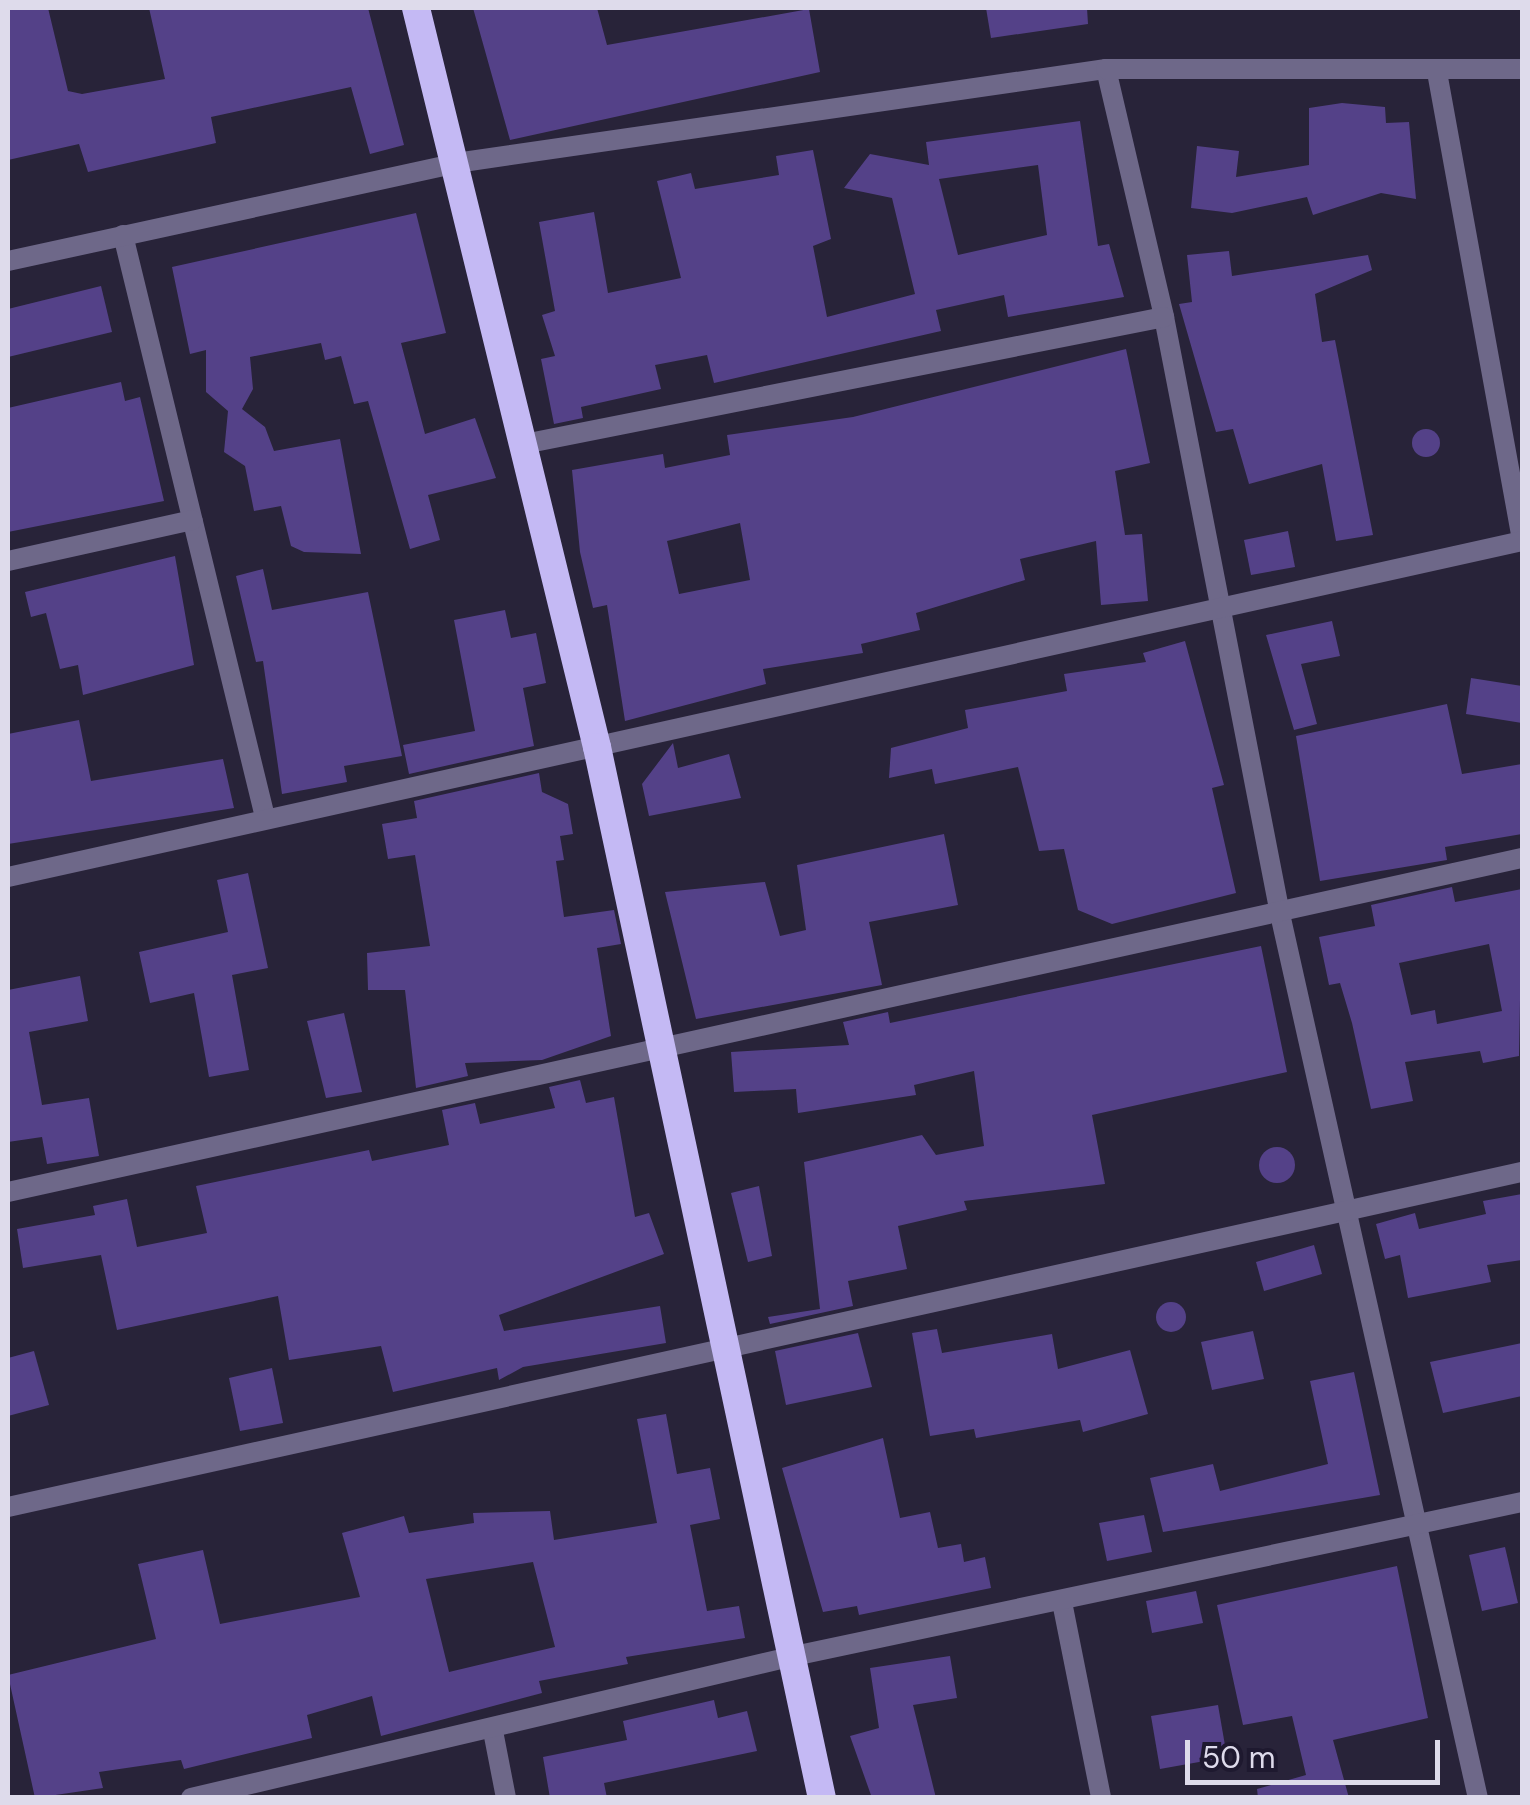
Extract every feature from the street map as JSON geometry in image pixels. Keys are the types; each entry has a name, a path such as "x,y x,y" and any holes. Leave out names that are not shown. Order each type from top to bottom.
{"highway":[{"path":"416,8 597,747 658,1044 728,1343 822,1798"}],"street":[{"path":"1106,69 1164,317 1280,914 1349,1212 1413,1528 1478,1798"},
{"path":"8,261 456,163 1106,69 1522,69"},
{"path":"8,877 1522,540 1437,72"},
{"path":"123,234 265,817"},
{"path":"524,444 1164,317"},
{"path":"8,561 193,520"},
{"path":"8,1192 658,1044 1280,914 1522,858"},
{"path":"8,1507 728,1343 1522,1172"},
{"path":"191,1798 493,1731 794,1656 1522,1502"},
{"path":"1062,1602 1101,1798"},
{"path":"493,1731 506,1798"}],"building":[{"path":"8,8 48,8 68,91 82,94 165,79 149,8 368,8 404,145 370,154 351,87 211,117 216,143 88,172 79,144 8,160"},
{"path":"473,8 597,8 607,45 809,9 820,72 510,140"},
{"path":"986,8 1087,8 1088,24 991,38"},
{"path":"1342,103 1385,107 1386,123 1409,122 1416,199 1381,193 1313,215 1307,197 1232,213 1191,208 1197,146 1239,151 1236,177 1309,165 1309,108"},
{"path":"1080,121 1098,246 1109,244 1124,297 1008,317 1004,295 936,310 941,331 714,383 707,355 655,365 661,389 581,407 583,418 554,424 541,359 555,356 542,315 555,311 539,222 594,212 608,293 681,278 657,181 691,173 695,189 779,175 776,156 813,150 831,239 813,246 827,317 915,294 892,198 844,188 870,154 929,165 926,142","holes":["1038,165 1047,235 958,255 939,179"]},
{"path":"416,213 446,333 401,343 425,434 475,418 496,478 428,495 440,540 410,549 368,401 354,404 341,356 325,360 321,343 250,357 253,389 242,409 265,427 274,451 340,439 361,554 304,552 291,546 281,506 254,511 245,466 224,452 228,411 206,392 206,350 190,354 172,267"},
{"path":"1229,251 1232,276 1368,255 1372,270 1315,294 1322,342 1335,340 1373,535 1336,541 1322,464 1249,484 1233,429 1216,432 1179,304 1192,302 1187,255"},
{"path":"101,286 112,332 8,357 8,309"},
{"path":"1126,349 1150,463 1115,471 1125,535 1142,534 1148,601 1101,605 1096,541 1020,559 1025,580 916,613 920,630 861,644 863,653 763,669 766,684 625,721 607,605 593,608 580,552 572,470 663,454 665,468 730,455 727,435 853,417","holes":["740,523 750,580 679,594 667,541"]},
{"path":"121,382 125,401 140,397 164,501 8,532 8,408"},
{"path":"1426,429 1436,433 1440,443 1436,453 1426,457 1416,453 1412,443 1416,433"},
{"path":"1288,531 1295,567 1251,575 1244,540"},
{"path":"175,556 194,665 83,695 78,665 60,669 46,613 31,617 25,592"},
{"path":"263,569 272,610 368,592 402,756 344,766 347,782 282,794 263,661 256,662 236,576"},
{"path":"505,610 511,638 536,633 546,683 523,688 534,746 409,774 403,745 475,731 454,620"},
{"path":"1332,621 1340,656 1301,664 1317,724 1294,730 1266,635"},
{"path":"1185,641 1224,785 1212,788 1236,893 1112,924 1078,910 1064,849 1039,851 1018,767 935,784 932,769 889,778 891,748 968,728 965,710 1067,691 1064,674 1146,662 1143,653"},
{"path":"1471,678 1522,686 1522,723 1466,714"},
{"path":"1447,704 1462,774 1522,764 1522,834 1445,847 1447,860 1320,881 1296,736"},
{"path":"79,720 91,781 223,759 234,808 8,844 8,734"},
{"path":"673,743 678,768 729,754 741,798 649,816 642,784"},
{"path":"539,773 542,792 568,804 573,834 560,836 564,860 556,861 564,917 614,910 621,944 597,948 611,1036 542,1060 465,1063 468,1076 416,1088 405,990 368,990 367,953 430,946 415,855 388,859 382,824 417,818 414,801"},
{"path":"944,834 958,905 869,922 882,985 696,1019 665,892 765,882 780,936 806,930 797,865"},
{"path":"248,873 268,968 232,975 249,1070 209,1077 194,993 150,1003 139,952 228,932 217,880"},
{"path":"1452,887 1455,902 1522,889 1519,1056 1483,1063 1480,1051 1405,1062 1413,1101 1371,1109 1340,983 1329,985 1319,937 1375,926 1371,905","holes":["1489,944 1502,1011 1437,1024 1435,1010 1411,1015 1399,963"]},
{"path":"1261,946 1287,1072 1092,1115 1105,1184 964,1201 967,1210 898,1226 907,1269 848,1281 853,1306 770,1324 768,1317 820,1309 804,1162 922,1135 936,1155 984,1146 974,1071 914,1085 916,1095 798,1113 796,1089 734,1092 731,1052 849,1045 843,1022 888,1012 890,1023"},
{"path":"80,976 88,1021 29,1032 42,1105 89,1098 99,1156 47,1164 42,1137 8,1142 8,990"},
{"path":"344,1013 362,1092 326,1098 307,1021"},
{"path":"580,1080 586,1103 614,1097 635,1217 649,1213 664,1254 499,1315 504,1331 660,1306 666,1343 523,1367 499,1380 497,1368 393,1392 381,1346 289,1360 278,1296 117,1330 101,1255 23,1268 17,1229 95,1215 93,1206 127,1199 137,1247 207,1233 196,1186 369,1150 372,1161 449,1145 442,1110 475,1103 480,1124 555,1108 549,1087"},
{"path":"1277,1147 1289,1153 1295,1165 1289,1177 1277,1183 1265,1177 1259,1165 1265,1153"},
{"path":"759,1186 772,1256 748,1262 731,1193"},
{"path":"1522,1194 1522,1260 1487,1265 1491,1282 1408,1298 1400,1255 1385,1259 1376,1224 1415,1213 1419,1229 1486,1214 1483,1201"},
{"path":"1314,1245 1322,1274 1264,1291 1256,1262"},
{"path":"1171,1302 1182,1306 1186,1317 1182,1328 1171,1332 1160,1328 1156,1317 1160,1306"},
{"path":"937,1329 942,1353 1052,1334 1058,1369 1130,1350 1148,1414 1083,1432 1080,1420 976,1438 974,1429 930,1436 912,1333"},
{"path":"1253,1331 1264,1379 1212,1390 1201,1342"},
{"path":"858,1333 872,1387 786,1405 775,1351"},
{"path":"1522,1343 1522,1396 1443,1413 1430,1362"},
{"path":"34,1351 49,1405 8,1416 8,1358"},
{"path":"272,1368 283,1423 240,1431 229,1378"},
{"path":"1354,1372 1380,1495 1163,1532 1150,1478 1213,1464 1220,1491 1328,1464 1310,1381"},
{"path":"666,1414 677,1474 710,1468 720,1519 690,1525 707,1611 739,1606 745,1638 626,1657 628,1664 539,1681 542,1693 381,1736 372,1696 307,1715 312,1738 184,1769 181,1760 99,1772 103,1788 35,1798 8,1675 156,1639 138,1564 203,1550 220,1624 360,1597 342,1533 404,1516 409,1533 474,1523 473,1513 550,1511 554,1540 657,1523 637,1419","holes":["533,1562 555,1647 449,1672 426,1579"]},
{"path":"883,1438 900,1518 930,1512 938,1548 961,1544 964,1562 985,1557 991,1588 859,1615 857,1606 823,1612 782,1468"},
{"path":"1144,1515 1152,1552 1107,1561 1099,1523"},
{"path":"1505,1547 1518,1603 1482,1611 1469,1555"},
{"path":"1397,1566 1428,1718 1333,1740 1349,1798 1258,1798 1257,1789 1306,1775 1292,1716 1243,1725 1217,1605"},
{"path":"1196,1591 1203,1623 1152,1633 1146,1601"},
{"path":"950,1656 957,1698 913,1705 936,1798 872,1798 850,1736 879,1728 870,1668"},
{"path":"714,1700 718,1718 747,1711 757,1751 604,1783 607,1798 550,1798 543,1757 627,1740 623,1721"},
{"path":"1218,1705 1227,1757 1160,1769 1151,1716"}]}
